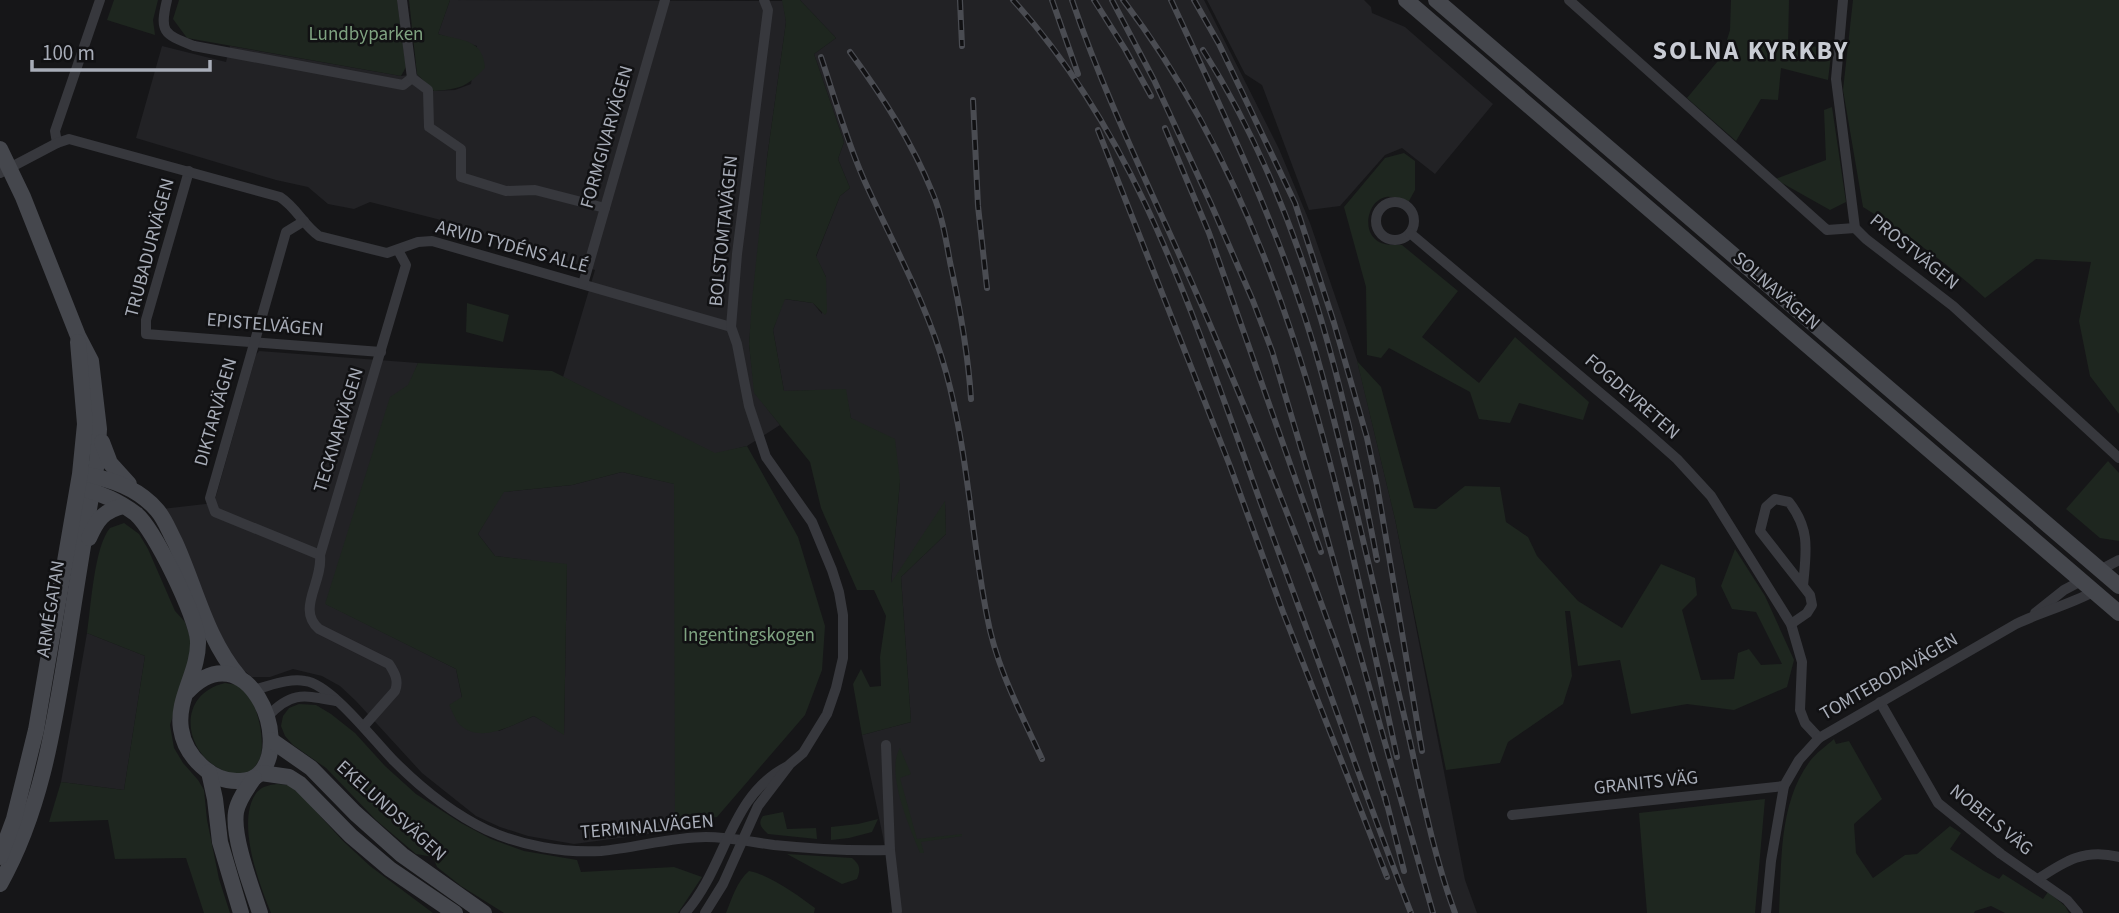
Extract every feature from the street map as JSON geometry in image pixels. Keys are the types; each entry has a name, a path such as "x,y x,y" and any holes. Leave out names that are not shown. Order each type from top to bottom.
{"main road":[{"name":"SOLNAVÄGEN","path":"1406,0 2119,614"},
{"name":"SOLNAVÄGEN","path":"1436,0 2117,581"},
{"name":"ARMÉGATAN","path":"0,149 5,171 23,197 78,336 91,361 99,429 36,730 21,820 10,866 0,884"},
{"name":"ARMÉGATAN","path":"0,857 21,820 43,771 81,560 86,482 85,424 78,336"},
{"path":"99,429 110,463 164,520 183,559 213,639 224,660 262,702 271,740 271,752 236,811 242,855 260,913"},
{"path":"86,482 105,479 135,491"},
{"path":"86,482 135,514 155,538 194,623 198,641 197,654 181,719 183,737 189,751 209,772 220,842 241,913"},
{"path":"81,560 95,523 102,514 123,506"},
{"path":"2081,580 2101,570"},
{"path":"2094,592 2117,581"},
{"path":"187,692 203,677 213,673 231,674 240,679"},
{"name":"EKELUNDSVÄGEN","path":"271,740 311,768 355,813 402,855 484,913"},
{"name":"EKELUNDSVÄGEN","path":"209,772 223,780 232,781 257,775 289,777 300,784 351,836 390,869 455,913"}],"street":[{"path":"5,171 57,143 55,131 100,0"},
{"path":"167,0 163,16 164,29 173,37 194,46 403,85 412,78"},
{"path":"402,0 412,78 428,90 429,127 461,149 461,177 506,191 535,190 605,208"},
{"name":"FORMGIVARVÄGEN","path":"583,284 665,0"},
{"name":"BOLSTOMTAVÄGEN","path":"705,913 723,884 758,806 790,764 803,753 827,714 843,658 843,615 832,570 812,522 766,457 748,406 737,344 731,327 737,254 768,10 764,0"},
{"path":"1569,0 1828,230 1855,228"},
{"name":"PROSTVÄGEN","path":"1843,0 1836,79 1855,228 1953,306 2119,458"},
{"name":"ARVID TYDÉNS ALLÉ","path":"57,143 69,139 280,197 292,204 312,231 319,236 387,253 418,242 432,241 731,327"},
{"name":"TRUBADURVÄGEN","path":"146,334 146,320 188,171"},
{"name":"DIKTARVÄGEN","path":"304,221 286,232 210,498 215,512 320,555"},
{"name":"FOGDEVRETEN","path":"1409,233 1613,403 1677,459 1711,496 1791,624 1802,662 1800,710 1805,723 1819,738"},
{"name":"TECKNARVÄGEN","path":"364,726 395,691 395,674 389,664 319,629 311,622 308,613 321,566 320,555 406,265 398,250"},
{"name":"EPISTELVÄGEN","path":"146,334 381,352"},
{"path":"1791,624 1807,614 1812,605 1810,595 1760,531 1766,507 1775,499 1789,502 1805,531 1807,550 1803,586"},
{"path":"2101,570 2119,560"},
{"name":"TOMTEBODAVÄGEN","path":"1766,913 1771,861 1784,786 1799,761 1819,738 2031,617 2081,580"},
{"name":"TOMTEBODAVÄGEN","path":"2031,617 2067,605 2094,592"},
{"name":"TERMINALVÄGEN","path":"253,690 289,681 307,681 321,687 364,726 393,760 426,790 470,820 511,839 533,845 578,851 687,838 727,838 821,848 890,850"},
{"path":"267,718 278,705 293,697 304,695 336,701"},
{"name":"NOBELS VÄG","path":"1880,702 1938,803 2001,854 2067,900 2078,913"},
{"path":"886,745 890,850 897,911"},
{"name":"BOLSTOMTAVÄGEN","path":"685,913 709,876 739,814 771,774 790,764"},
{"name":"GRANITS VÄG","path":"1512,815 1784,786"},
{"path":"2038,878 2062,862 2087,854 2105,853 2119,857"}],"shaded area":[{"path":"450,0 783,1 786,22 767,158 749,344 755,393 780,425 747,446 715,454 563,377 595,270 437,219 370,202 354,209 328,204 308,187 136,138 162,46 226,62 230,46 401,76 417,74 433,91 455,90 471,84 477,46 438,34"},
{"path":"800,0 1204,0 1279,149 1310,223 1357,360 1395,519 1465,880 1477,913 888,913 895,911 862,735 911,722 901,577 946,534 945,503 891,585 900,481 851,418 845,390 784,391 773,330 784,299 813,303 822,314 826,277 816,257 840,196 850,188 838,159 844,142 814,54 836,38"},
{"path":"1207,0 1364,0 1371,7 1372,13 1405,27 1493,104 1435,174 1402,148 1385,155 1340,206 1309,210 1262,85 1245,74"},
{"path":"259,351 418,363 342,553 326,604 456,669 462,698 499,731 534,716 564,734 567,565 495,556 478,534 503,492 572,485 622,472 675,484 675,824 664,832 574,844 528,836 500,827 476,816 422,773 340,686 322,676 293,669 270,677 252,677 231,660 162,509 214,503"},
{"path":"87,633 145,656 124,790 61,782"}],"green space":[{"path":"114,0 158,0 153,20 155,35 107,20"},
{"name":"Lundbyparken","path":"179,0 397,0 406,67 401,76 187,38 173,19"},
{"path":"409,0 450,0 438,34 476,46 485,68 468,83 457,88 434,91 417,74"},
{"path":"782,0 800,0 836,38 814,54 844,142 838,159 850,188 840,196 816,256 826,277 827,312 825,315 813,303 785,299 773,330 784,391 846,389 851,418 895,439 900,481 891,583 945,501 946,534 901,577 911,722 862,735 853,684 861,669 870,687 881,686 880,657 886,616 874,590 857,590 821,508 810,462 754,393 749,344 752,300 767,158 786,22"},
{"path":"1731,0 1789,0 1788,46 1832,47 1828,80 1781,68 1778,100 1761,99 1736,141 1687,98 1722,56 1730,30"},
{"path":"1853,0 2119,0 2119,414 2090,376 2079,321 2091,262 2036,259 1985,298 1926,250 1863,207 1843,90"},
{"path":"1832,107 1846,202 1830,210 1775,179 1826,160 1824,110"},
{"path":"1404,153 1415,161 1415,190 1409,201 1389,197 1380,199 1372,208 1368,221 1375,239 1388,245 1402,245 1458,291 1422,337 1479,383 1515,337 1589,402 1583,420 1519,403 1510,423 1479,419 1470,392 1389,348 1381,358 1367,355 1366,287 1344,207 1385,158"},
{"path":"467,303 509,315 503,342 466,332"},
{"path":"1357,361 1381,387 1414,508 1436,509 1465,486 1500,487 1506,522 1528,537 1537,556 1578,601 1622,628 1661,564 1695,578 1697,595 1682,610 1701,680 1734,679 1738,653 1749,649 1761,665 1782,664 1756,612 1732,609 1721,586 1735,549 1765,596 1794,660 1787,687 1734,710 1687,704 1631,714 1620,660 1578,666 1570,611 1565,611 1572,676 1563,704 1508,742 1500,763 1446,770 1395,519"},
{"name":"Ingentingskogen","path":"418,363 552,371 715,453 747,446 798,537 825,626 822,670 805,715 717,817 675,824 674,484 622,472 572,485 504,492 478,534 495,556 567,564 564,735 534,716 497,731 477,733 468,730 458,723 449,705 462,697 456,669 325,604 390,397 408,385"},
{"path":"2108,461 2119,473 2119,541 2100,538 2066,509"},
{"path":"124,523 139,534 148,549 175,611 185,622 191,640 191,658 170,725 174,748 204,790 219,879 230,913 204,913 186,858 115,859 108,820 49,822 61,782 124,790 145,656 87,633 100,549 110,528"},
{"path":"225,683 239,686 247,692 259,720 262,750 256,765 247,775 227,772 211,763 199,750 192,735 191,719 195,703 207,691"},
{"path":"299,704 316,705 331,714 355,733 385,766 416,794 491,839 524,851 577,860 581,872 674,867 702,877 678,913 504,913 461,886 437,867 433,857 416,854 376,820 326,768 293,745 281,726 283,716 289,708"},
{"path":"1834,739 1836,744 1849,741 1882,799 1854,824 1856,853 1873,878 1905,855 1917,854 1950,826 1961,833 1950,849 1984,871 1999,879 2003,874 2043,899 2048,892 2065,906 2069,913 2005,913 1991,906 1974,913 1779,913 1784,834 1792,796 1810,761"},
{"path":"900,748 911,774 900,778 917,839 962,834 921,842 924,853 920,853 897,786 895,771"},
{"path":"288,785 299,793 370,866 433,913 271,913 255,869 248,819 257,792 266,786"},
{"path":"1765,799 1755,913 1647,913 1639,813"},
{"path":"783,812 787,829 816,828 817,839 768,834 760,824 763,816"},
{"path":"878,819 872,832 831,840 831,827"},
{"path":"787,854 852,858 859,867 857,879 842,884"},
{"path":"749,871 765,876 792,892 815,908 814,913 726,913 738,885"}],"railway":[{"path":"960,0 962,46"},
{"path":"1013,0 1055,52 1092,106 1125,163 1154,223 1204,345 1411,913"},
{"path":"1052,0 1078,74"},
{"path":"1072,0 1103,83 1211,327 1289,518 1347,675 1387,805"},
{"path":"1094,0 1151,96"},
{"path":"1112,0 1154,80 1211,204 1272,351 1433,913"},
{"path":"1123,0 1180,84 1228,173 1268,266 1301,362 1329,460 1397,757"},
{"path":"1171,0 1255,186 1309,328 1345,465 1428,822 1455,913"},
{"path":"1194,0 1219,44 1295,203 1334,323 1367,438 1377,485 1422,751"},
{"path":"1203,50 1237,109 1266,169 1314,296 1350,428 1377,560"},
{"path":"850,52 906,138 936,202 960,313 971,399"},
{"path":"821,57 859,167 920,299 946,372 959,432 991,635 1010,689 1042,759"},
{"path":"973,100 978,206 987,288"},
{"path":"1165,128 1209,233 1321,552"},
{"path":"1098,130 1387,877"},
{"path":"1385,796 1404,871"}],"district":[{"name":"SOLNA KYRKBY","path":"1751,50"}]}
